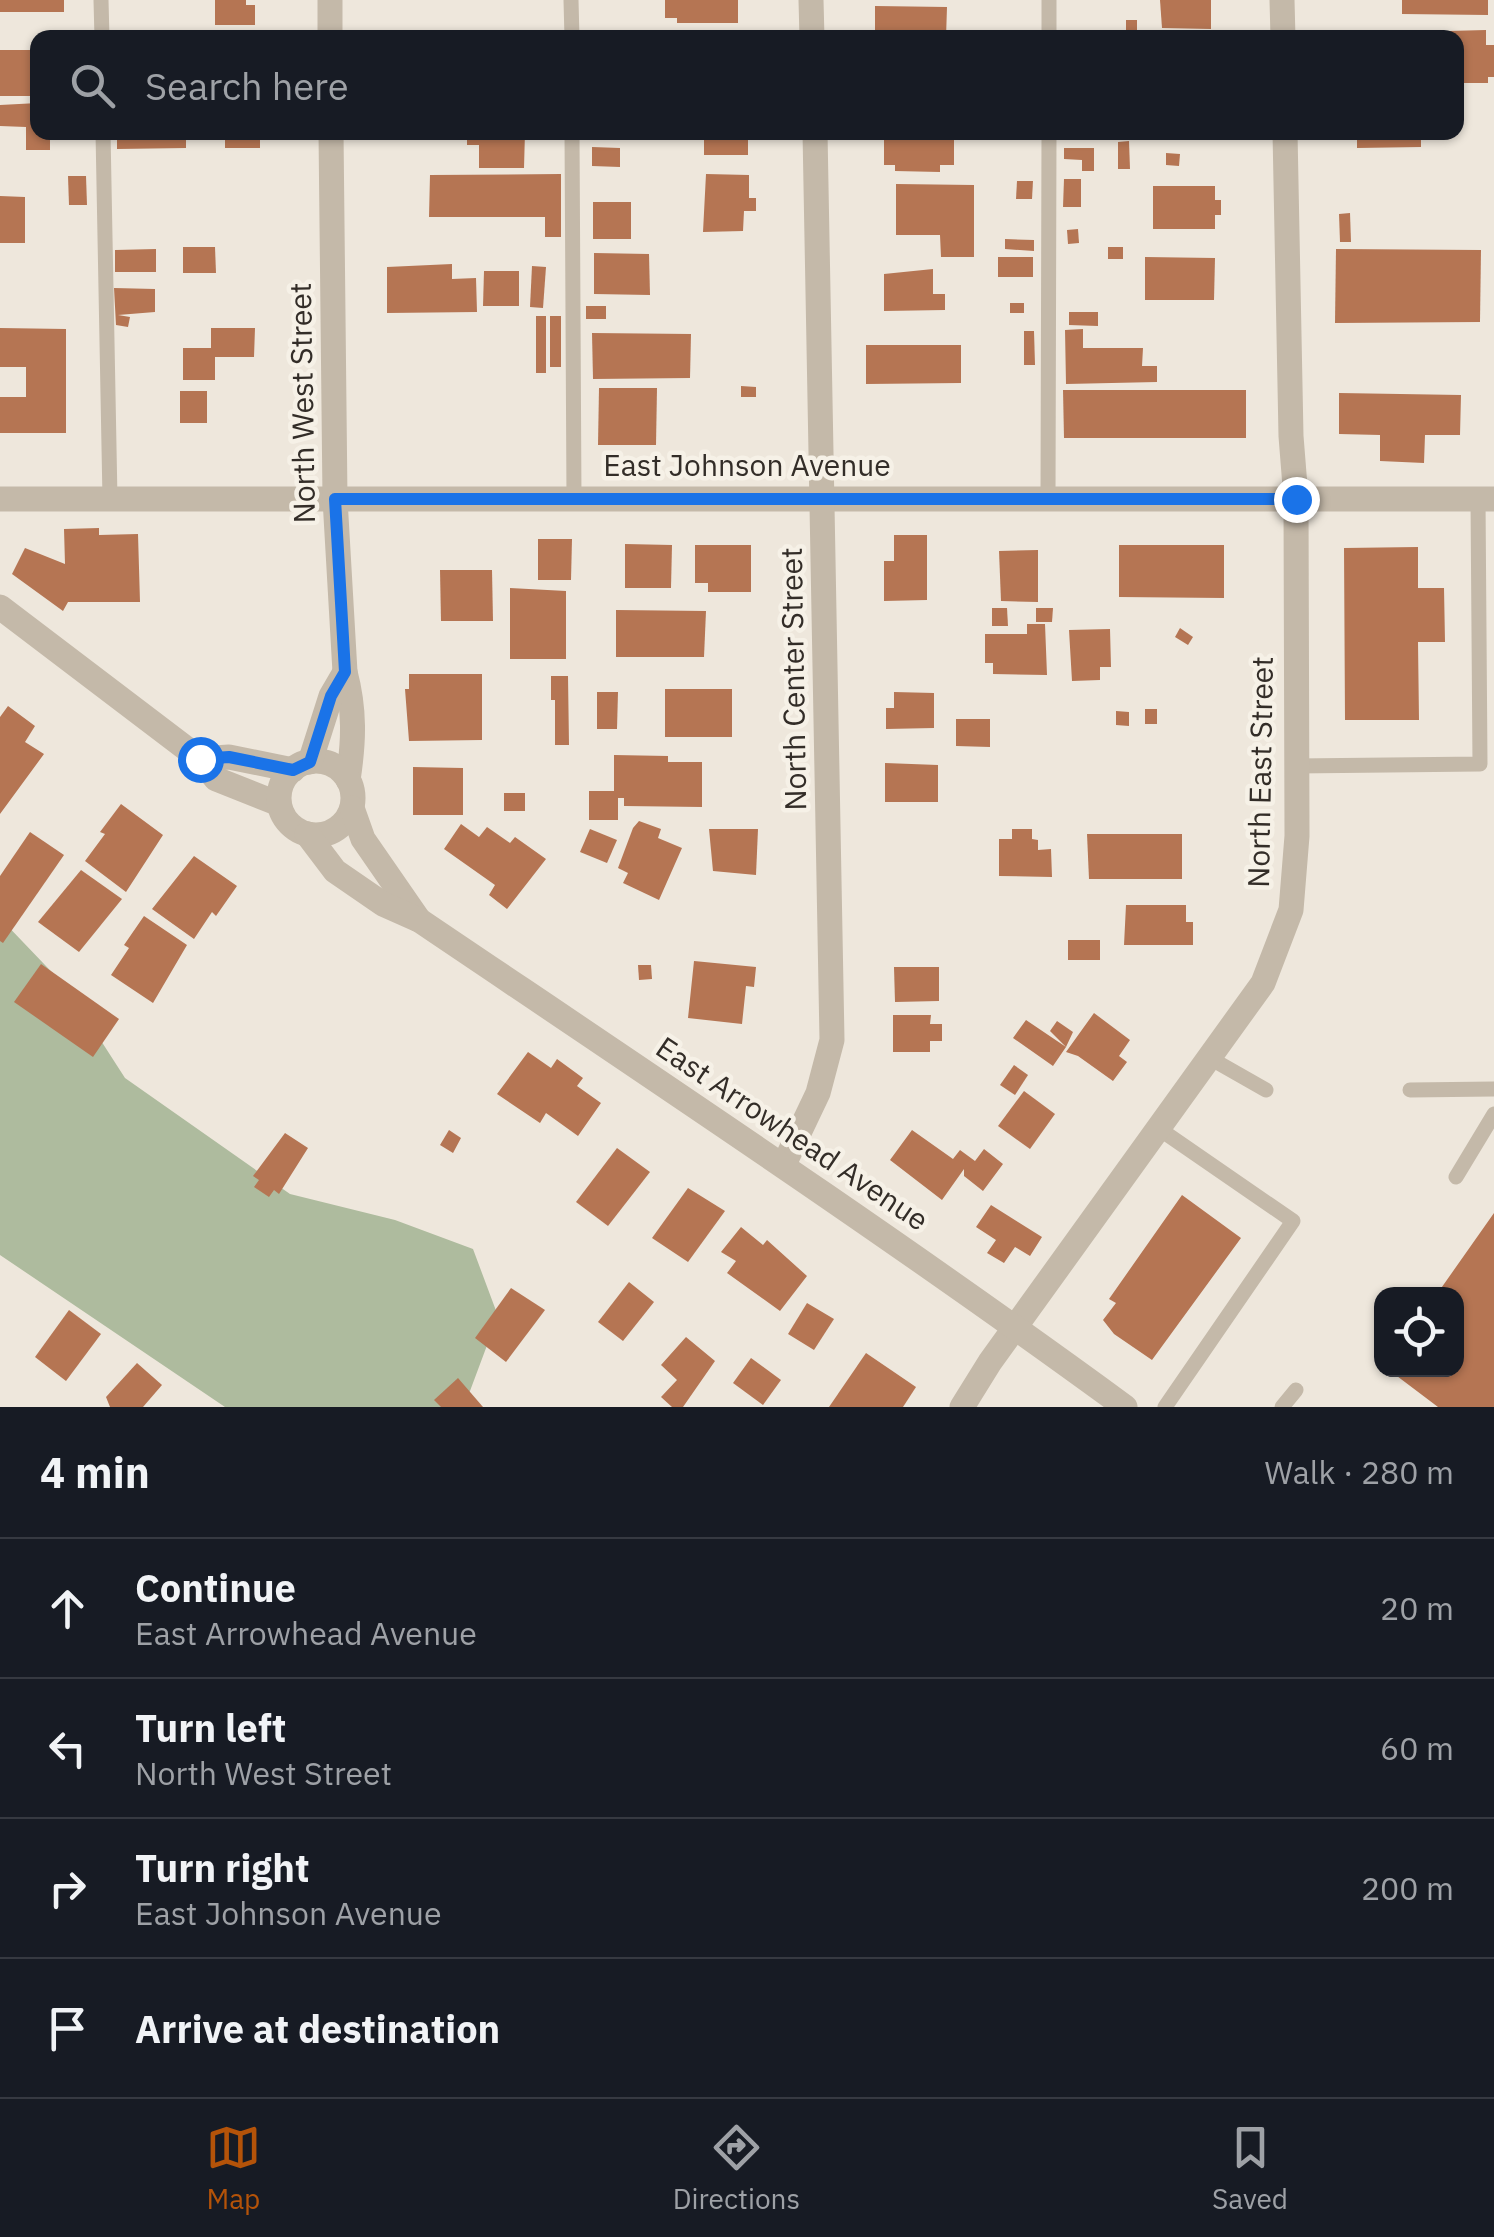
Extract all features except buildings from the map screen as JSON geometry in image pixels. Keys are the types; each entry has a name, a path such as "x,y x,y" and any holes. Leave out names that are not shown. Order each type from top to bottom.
{"street":[{"path":"330,0 330,30"},
{"path":"811,0 812,30"},
{"path":"1282,0 1283,30"},
{"name":"North West Street","path":"331,140 335,499 345,672 354,735 348,780"},
{"name":"North Center Street","path":"788,1156 818,1093 832,1040 815,140"},
{"name":"North East Street","path":"962,1407 1263,983 1291,910 1297,836 1296,499 1291,436 1285,140"},
{"name":"East Johnson Avenue","path":"0,499 1486,499"},
{"path":"0,607 200,759 216,779 279,804"},
{"name":"North West Street","path":"302,766 345,672"},
{"path":"200,759 229,757 302,766 325,762 338,768 353,793 352,808 346,821 322,836 294,828 284,818 279,804 279,791 302,766"},
{"name":"East Arrowhead Avenue","path":"352,808 363,839 419,920"},
{"name":"East Arrowhead Avenue","path":"307,834 335,871 383,904 419,920 1016,1327 1124,1407"}],"lane":[{"path":"101,0 102,30"},
{"path":"572,0 572,30"},
{"path":"1049,0 1049,30"},
{"path":"103,140 110,499"},
{"path":"572,140 574,498"},
{"path":"1048,498 1049,140"},
{"path":"1296,766 1480,764 1486,499"},
{"path":"1208,1057 1266,1090"},
{"path":"1410,1090 1494,1089"},
{"path":"1456,1177 1494,1114"},
{"path":"1158,1128 1293,1220 1165,1407"},
{"path":"1282,1407 1296,1390"}],"green space":[{"path":"0,918 67,988 125,1078 290,1194 395,1220 473,1249 498,1316 464,1407 225,1407 0,1255"}],"route":[{"path":"200,759 229,757 293,770 310,762 331,696 345,672 335,499 1296,499"}]}
